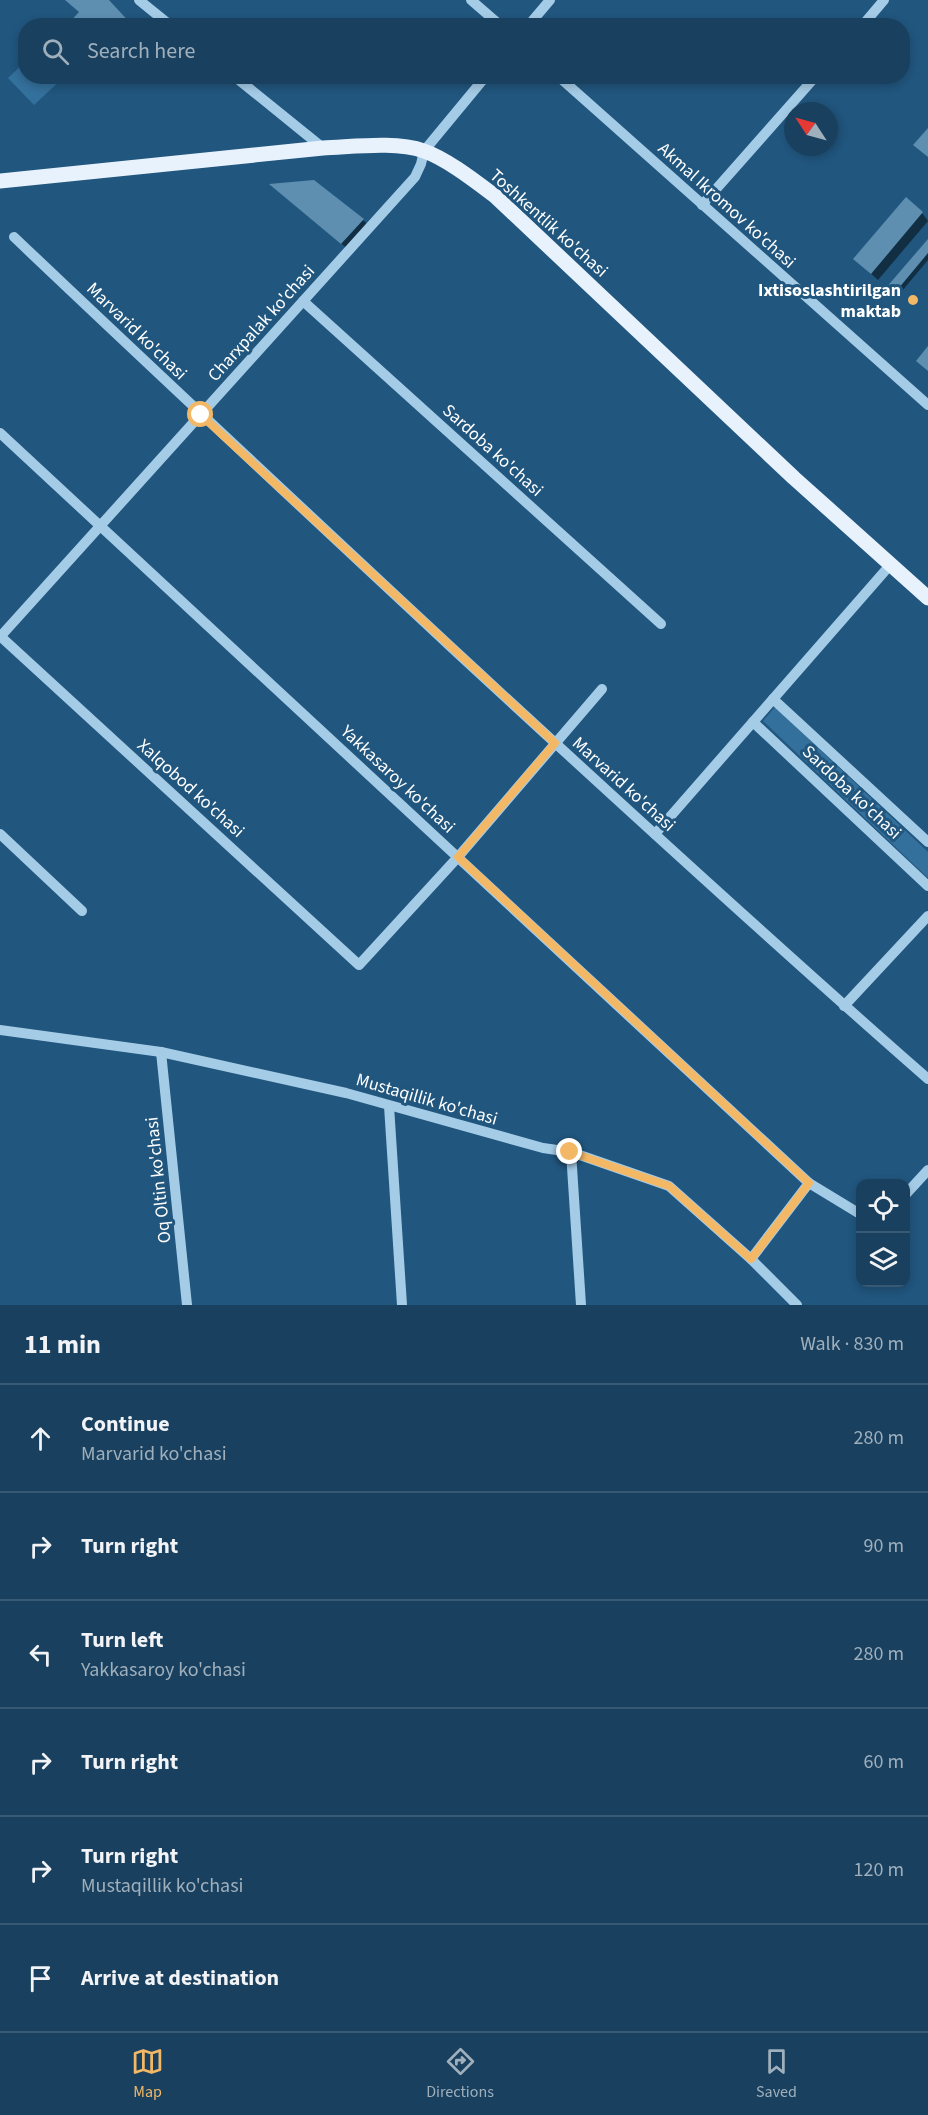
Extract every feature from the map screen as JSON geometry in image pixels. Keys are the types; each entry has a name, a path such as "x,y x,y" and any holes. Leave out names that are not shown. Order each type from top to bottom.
{"main road":[{"name":"Toshkentlik ko'chasi","path":"0,181 323,148 372,146 424,151 460,171 495,196 794,478 928,598"}],"street":[{"path":"139,0 161,18"},
{"path":"471,0 492,18"},
{"path":"535,18 550,0"},
{"path":"869,18 884,0"},
{"path":"244,84 323,148"},
{"name":"Charxpalak ko'chasi","path":"0,637 415,177 424,151 479,84"},
{"name":"Akmal Ikromov ko'chasi","path":"567,84 928,405"},
{"path":"702,205 809,84"},
{"name":"Marvarid ko'chasi","path":"14,237 201,415 555,743 928,1080"},
{"name":"Sardoba ko'chasi","path":"303,301 661,624"},
{"name":"Yakkasaroy ko'chasi","path":"0,433 809,1183 856,1211"},
{"path":"655,834 891,564"},
{"name":"Xalqobod ko'chasi","path":"0,637 359,965 458,857"},
{"path":"458,857 602,689"},
{"name":"Sardoba ko'chasi","path":"773,699 928,842"},
{"name":"Sardoba ko'chasi","path":"753,722 928,886"},
{"path":"0,834 82,911"},
{"path":"844,1006 928,916"},
{"name":"Mustaqillik ko'chasi","path":"0,1030 161,1052 346,1093 543,1148 570,1152 669,1186 751,1259 797,1305"},
{"name":"Oq Oltin ko'chasi","path":"161,1052 187,1305"},
{"path":"389,1106 402,1305"},
{"path":"570,1152 581,1305"},
{"path":"910,1190 928,1170"},
{"path":"751,1259 809,1183"}],"shaded area":[{"path":"18,69 18,84 56,84 34,105 8,78"},
{"path":"775,707 928,852 928,878 763,721"}],"building":[{"path":"65,0 109,0 126,18 73,18 79,12"},
{"path":"928,128 928,157 913,145"},
{"path":"314,180 364,219 341,244 269,184"},
{"path":"906,197 923,212 871,274 853,259"},
{"path":"928,239 928,253 893,295 885,289"},
{"path":"928,346 928,371 916,361"}],"place":[{"name":"Ixtisoslashtirilgan maktab","path":"913,300"}],"route":[{"path":"201,415 555,743 458,857 809,1183 751,1259 669,1186 570,1152"}]}
